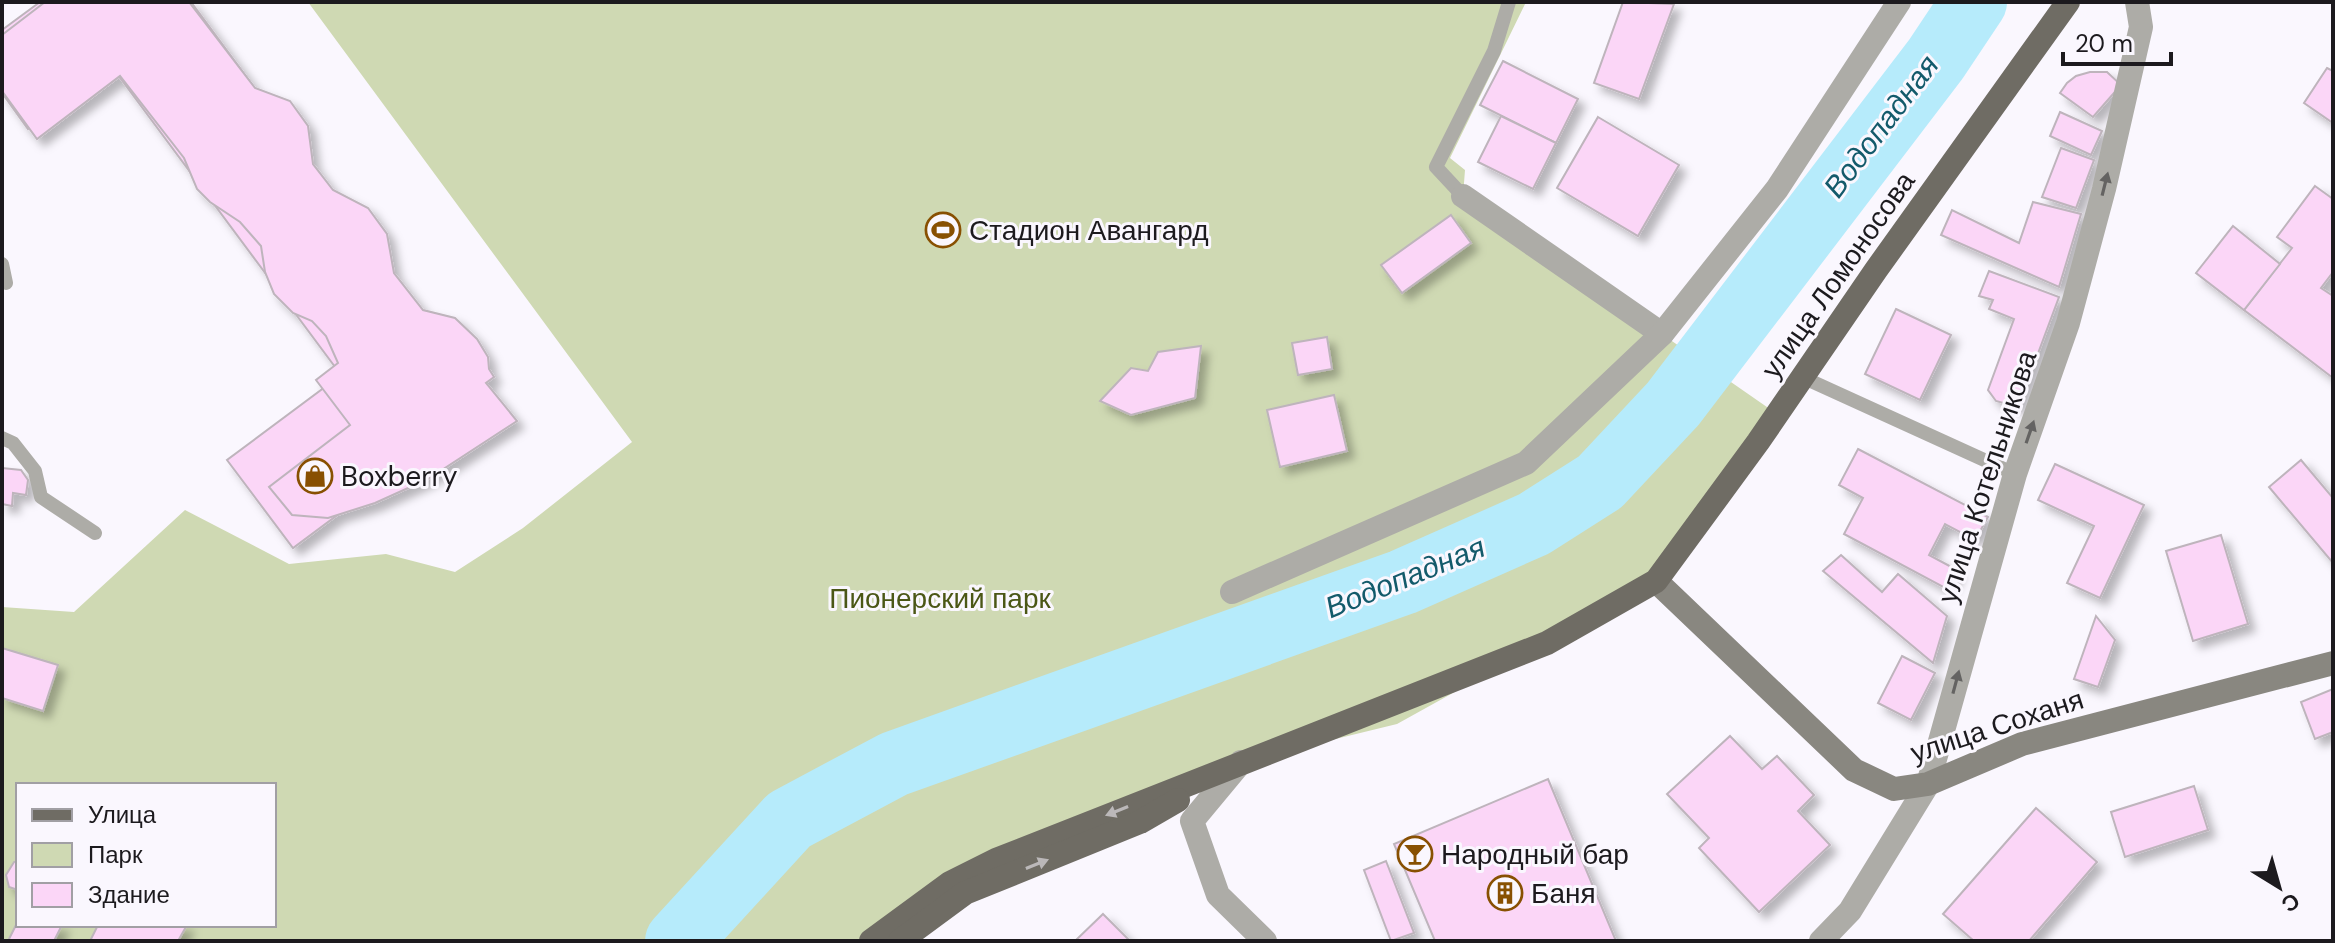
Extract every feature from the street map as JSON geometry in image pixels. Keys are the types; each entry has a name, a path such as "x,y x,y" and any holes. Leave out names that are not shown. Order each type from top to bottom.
{"main road":[{"name":"улица Ломоносова","path":"1656,581 1758,442 2068,2"},
{"path":"871,941 950,883 996,860 1547,643 1656,581"},
{"name":"улица Соханя","path":"1656,581 1854,770 1894,789 1928,784 2022,744 2333,663"},
{"path":"900,941 965,893 1140,822 1241,762"}],"street":[{"path":"1232,592 1526,463 1662,334 1777,189 1899,2"},
{"name":"улица Котельникова","path":"1821,941 1850,911 1928,784 2015,474 2068,323 2100,204 2141,27 2137,2"},
{"path":"1463,196 1662,334"},
{"path":"1241,762 1192,821 1218,895 1265,941"}],"lane":[{"path":"1463,196 1436,167 1494,51 1509,2"},
{"path":"2,264 6,283"},
{"path":"1802,377 2015,474"},
{"path":"2,438 13,443 35,471 41,497 95,533"}],"green space":[{"name":"Пионерский парк","path":"308,2 1526,2 1450,158 1465,170 1463,196 1777,414 1657,580 1397,724 1241,762 965,893 900,941 2,941 2,607 74,612 185,510 289,564 386,554 455,572 523,528 632,442"}],"building":[{"path":"40,2 191,2 488,403 293,548 227,460 341,375 112,67 28,129 2,93 2,30"},
{"path":"45,2 189,2 255,88 290,101 308,126 313,164 333,190 368,208 387,234 394,273 423,310 455,318 477,339 488,357 489,369 494,377 486,383 517,421 428,479 375,503 328,518 292,515 269,487 350,425 316,380 338,363 326,336 312,321 293,313 274,294 265,272 261,246 240,222 197,189 184,158 120,76 37,139 2,91 2,35"},
{"path":"1623,2 1674,4 1639,99 1594,83"},
{"path":"1503,61 1578,99 1556,143 1480,105"},
{"path":"2327,68 2333,71 2333,123 2304,103"},
{"path":"2107,72 2121,85 2093,117 2060,93 2076,76"},
{"path":"2060,112 2102,131 2091,155 2050,136"},
{"path":"1501,116 1556,143 1533,189 1478,162"},
{"path":"1598,117 1679,165 1638,236 1557,188"},
{"path":"2061,148 2094,160 2076,208 2042,197"},
{"path":"2315,186 2333,199 2333,272 2321,288 2333,296 2333,378 2244,310 2292,248 2277,237"},
{"path":"2033,202 2081,214 2059,287 1941,235 1952,210 2019,243"},
{"path":"1451,215 1471,243 1402,293 1381,265"},
{"path":"2233,226 2280,264 2244,310 2196,273"},
{"path":"1989,271 2059,297 2018,407 1996,401 1988,390 2014,319 1989,309 1993,300 1979,296"},
{"path":"1896,309 1951,335 1920,400 1865,374"},
{"path":"1327,337 1332,369 1298,375 1292,343"},
{"path":"1201,346 1195,398 1131,415 1100,401 1131,368 1148,371 1158,352"},
{"path":"1334,395 1347,451 1280,467 1267,410"},
{"path":"1858,449 1988,517 1975,540 1945,524 1929,555 1957,570 1947,589 1844,534 1863,498 1839,485"},
{"path":"2301,460 2333,498 2333,563 2269,487"},
{"path":"2055,464 2144,505 2100,598 2067,583 2094,526 2038,500"},
{"path":"2,468 21,470 28,480 26,495 13,493 12,506 2,504"},
{"path":"2221,535 2248,624 2193,641 2166,551"},
{"path":"1841,555 1882,592 1898,574 1947,616 1933,663 1823,571"},
{"path":"2096,616 2115,640 2098,687 2074,679"},
{"path":"2,648 58,665 43,711 2,698"},
{"path":"1902,656 1935,673 1911,720 1878,703"},
{"path":"2333,689 2333,732 2315,739 2301,702"},
{"path":"1730,736 1762,769 1777,756 1814,795 1798,811 1830,845 1759,912 1699,848 1709,838 1667,794"},
{"name":"Баня","path":"1548,779 1616,941 1435,941 1394,844"},
{"path":"2194,786 2208,830 2125,857 2111,812"},
{"path":"2036,808 2097,862 2029,941 1974,941 1943,914"},
{"path":"1386,861 1414,933 1391,941 1364,870"},
{"path":"14,862 16,889 9,887 6,875"},
{"path":"1103,914 1130,941 1075,941"},
{"path":"16,925 61,927 54,941 8,941"},
{"path":"97,927 186,927 178,941 90,941"}],"waterway":[{"name":"Водопадная","path":"678,941 789,820 894,764 1403,582 1534,524 1600,482 1673,404 1936,59 1974,2"}],"place":[{"name":"Стадион Авангард","path":"943,230"},
{"name":"Boxberry","path":"315,476"},
{"name":"Народный бар","path":"1415,854"},
{"name":"Баня","path":"1505,893"}]}
